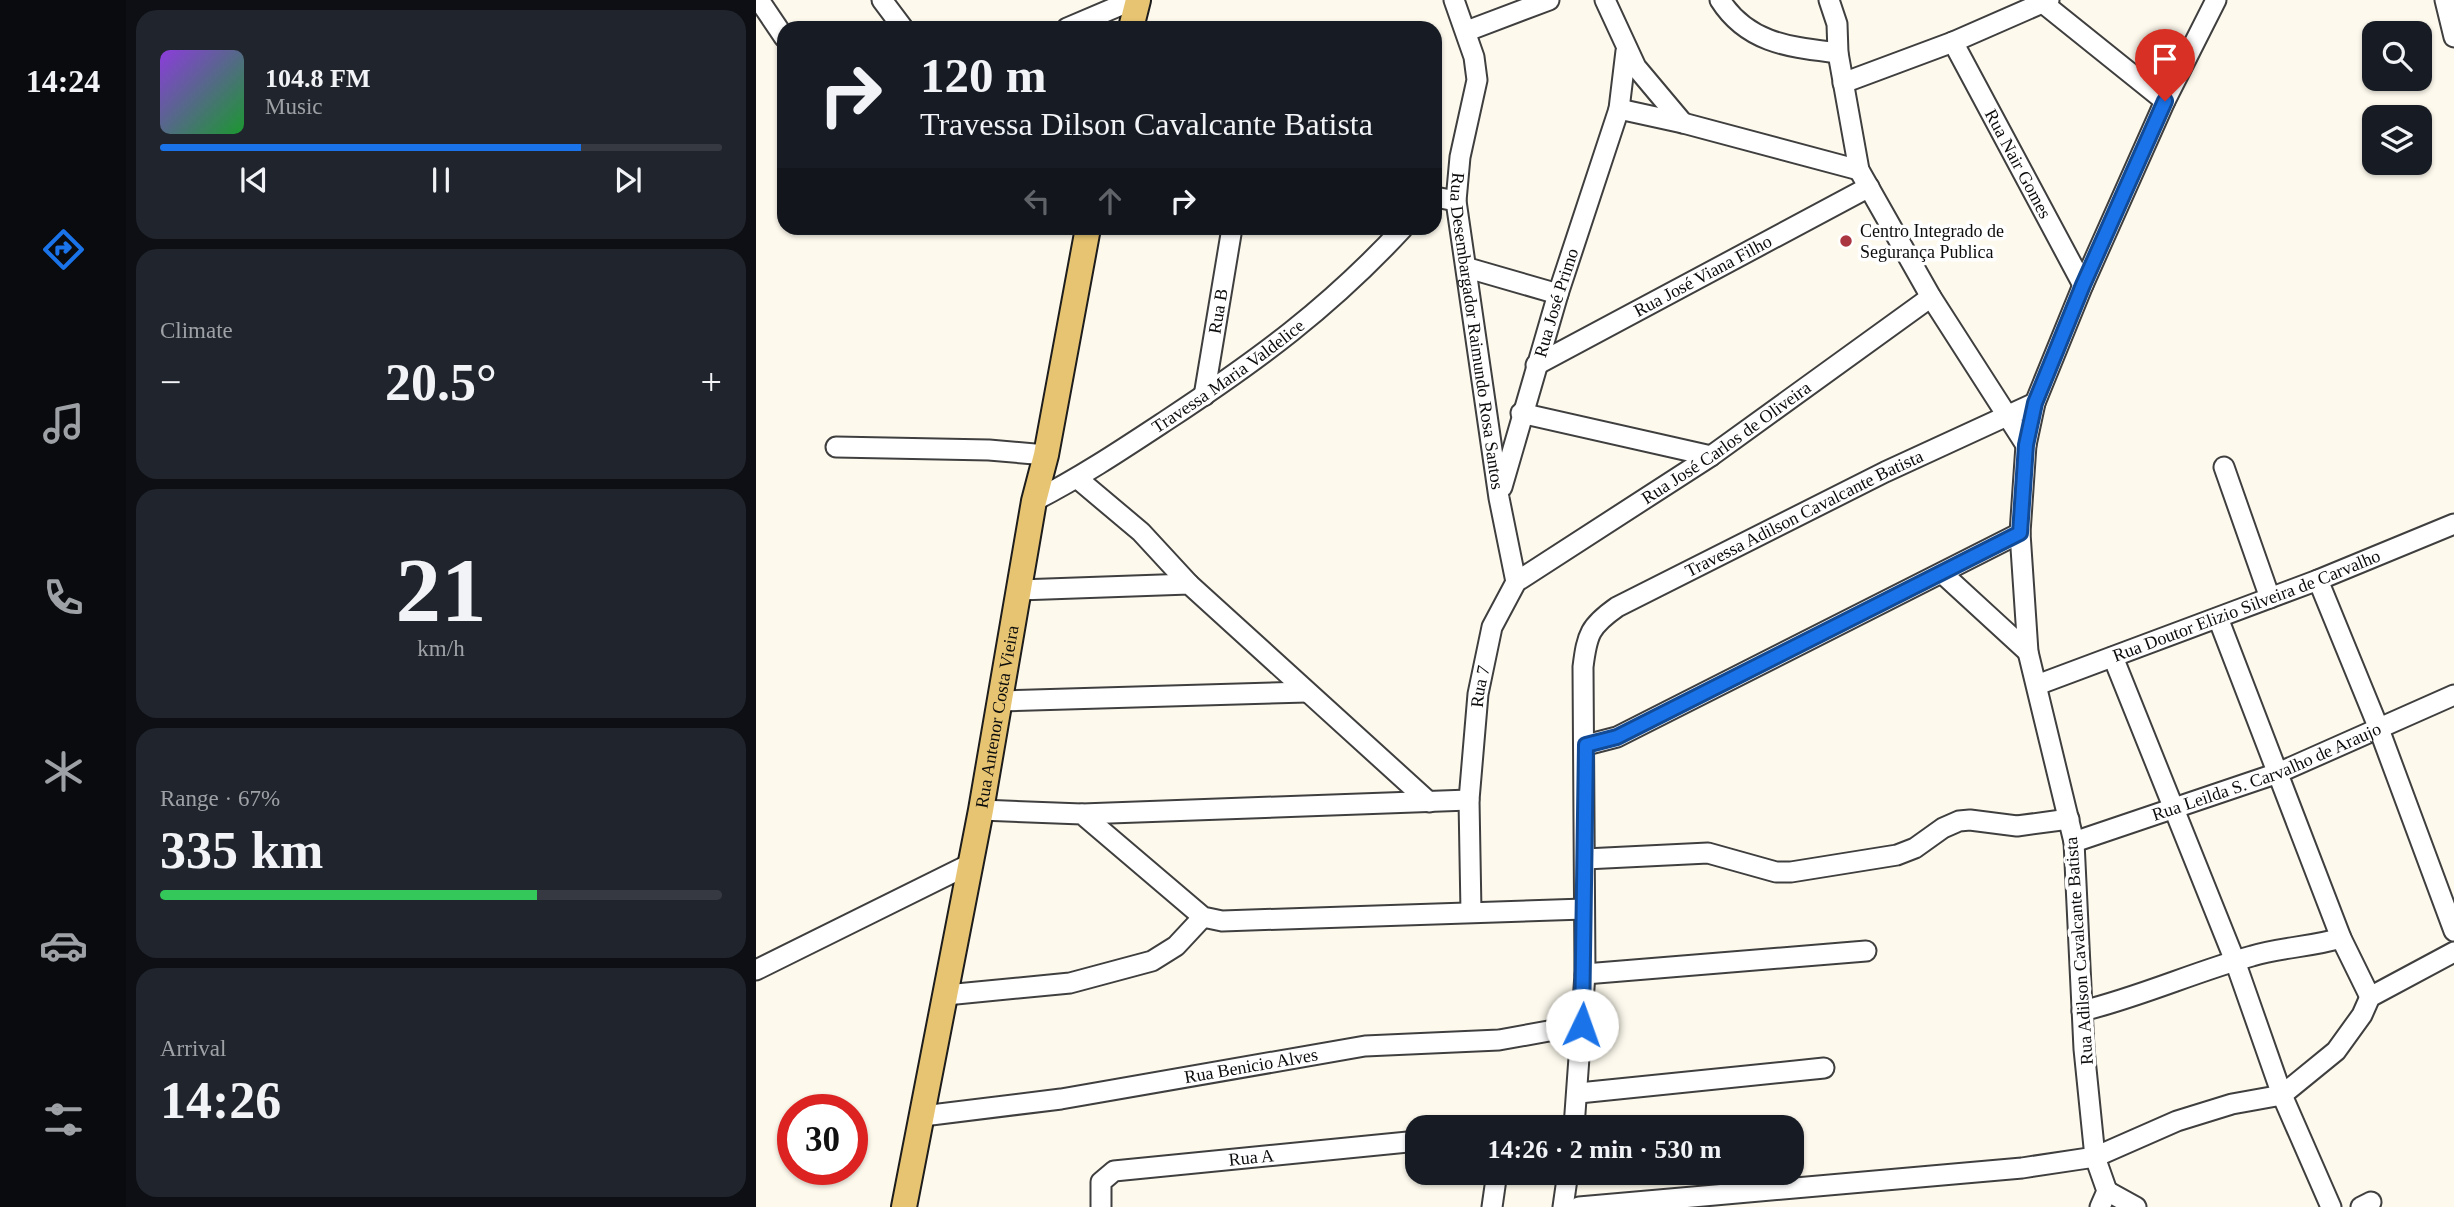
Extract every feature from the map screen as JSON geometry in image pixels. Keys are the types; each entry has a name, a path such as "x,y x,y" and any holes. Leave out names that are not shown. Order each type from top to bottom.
{"main road":[{"path":"1132,21 1135,0"},
{"name":"Rua Antenor Costa Vieira","path":"904,1207 981,810 1034,501 1046,456 1087,235"}],"street":[{"path":"759,0 777,27"},
{"path":"1084,21 1135,0"},
{"name":"Rua Desembargador Raimundo Rosa Santos","path":"1454,0 1467,31 1477,80 1460,158 1456,201 1468,268 1499,498 1516,582"},
{"path":"1467,31 1549,0"},
{"path":"1605,0 1626,51 1652,88 1683,123"},
{"path":"1720,0 1727,11 1754,34 1777,45 1838,53"},
{"path":"1829,0 1837,24 1843,83 1864,178 1931,297 2026,445"},
{"name":"Rua Adilson Cavalcante Batista","path":"2104,1199 2095,1157 2082,1010 2074,842 2028,652 2020,533 2026,445 2035,403 2083,285 2165,101 2216,0"},
{"path":"2445,0 2454,37"},
{"path":"888,2 899,21"},
{"path":"1843,83 1953,42 2046,2 2165,101"},
{"name":"Rua Nair Gomes","path":"1953,42 2083,285"},
{"name":"Rua José Primo","path":"1499,498 1521,413 1619,109 1626,51"},
{"path":"1619,109 1683,123 1864,178"},
{"name":"Rua José Viana Filho","path":"1536,365 1864,178"},
{"path":"1442,198 1456,201"},
{"name":"Rua B","path":"1204,396 1231,235"},
{"name":"Travessa Maria Valdelice","path":"1034,501 1078,479 1204,396 1318,313 1396,235"},
{"path":"1468,268 1558,294"},
{"name":"Rua José Carlos de Oliveira","path":"1516,582 1711,456 1931,297"},
{"name":"Travessa Adilson Cavalcante Batista","path":"1586,745 1586,642 1598,621 1617,607 1885,472 2035,403"},
{"path":"1521,413 1711,456"},
{"path":"836,447 989,450 1046,456"},
{"path":"2224,467 2270,598"},
{"path":"1078,479 1141,532 1189,583 1429,802"},
{"name":"Rua Doutor Elizio Silveira de Carvalho","path":"2037,685 2318,580 2454,524"},
{"path":"1576,1115 1585,974 1586,745 1617,737 2020,533"},
{"path":"1943,574 2028,652"},
{"path":"2318,580 2379,729 2454,931"},
{"name":"Rua 7","path":"1471,912 1469,800 1484,658 1492,627 1516,582"},
{"path":"1019,590 1189,583"},
{"path":"2218,618 2341,938 2370,997"},
{"path":"2113,657 2235,961 2282,1095 2331,1207"},
{"path":"1000,701 1307,692"},
{"name":"Rua Leilda S. Carvalho de Araujo","path":"2074,842 2278,773 2454,695"},
{"path":"981,810 1082,814 1469,800"},
{"path":"1082,814 1203,917 1246,922 1584,909"},
{"path":"1585,859 1709,853 1776,872 1791,872 1897,855 1915,848 1943,828 1959,821 2017,826 2069,819"},
{"path":"756,970 970,864"},
{"path":"946,995 1070,982 1152,961 1165,955 1203,917"},
{"path":"2082,1010 2115,1003 2235,961 2341,938"},
{"path":"1585,974 1866,951"},
{"path":"1579,1207 2022,1168 2095,1157 2177,1121 2232,1104 2282,1095 2336,1051 2362,1015 2370,997 2454,953"},
{"name":"Rua Benicio Alves","path":"923,1116 1061,1099 1365,1046 1499,1040 1582,1025"},
{"path":"1579,1093 1824,1068"},
{"name":"Rua A","path":"1100,1200 1101,1182 1114,1171 1405,1142"},
{"path":"1492,1207 1495,1185"},
{"path":"1563,1207 1566,1185"},
{"path":"2104,1199 2136,1207"}],"place":[{"name":"Centro Integrado de Segurança Publica","path":"1846,241"}],"route":[{"path":"1582,1025 1585,974 1586,745 1617,737 2020,533 2026,445 2035,403 2083,285 2165,101"}]}
